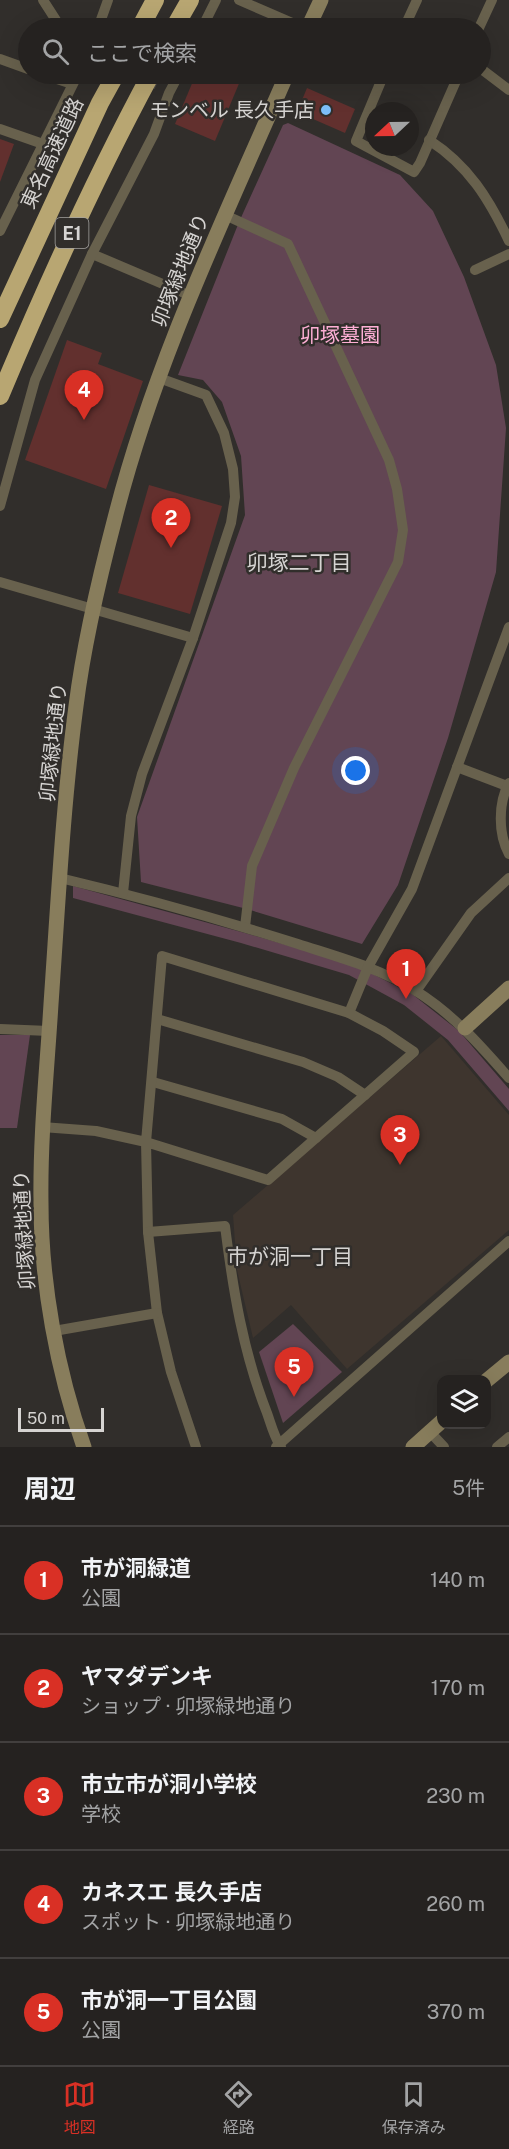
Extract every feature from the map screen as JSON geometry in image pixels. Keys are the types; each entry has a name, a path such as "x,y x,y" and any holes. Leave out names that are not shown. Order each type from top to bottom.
{"highway":[{"path":"145,18 155,0"},
{"path":"179,18 189,0"},
{"name":"東名高速道路","path":"0,319 111,84"},
{"name":"E1","path":"0,396 59,261 126,120 160,84"}],"street":[{"path":"43,0 55,18"},
{"path":"102,18 108,0"},
{"path":"207,18 216,0"},
{"path":"239,0 282,18"},
{"path":"311,18 321,0"},
{"path":"409,18 417,0"},
{"path":"484,18 492,0"},
{"path":"0,59 18,65"},
{"path":"491,76 509,90"},
{"path":"0,231 4,215 73,84"},
{"path":"0,506 35,380 92,254 154,134 160,84"},
{"name":"卯塚緑地通り","path":"84,1447 63,1375 54,1331 40,1206 42,1127 60,878 76,704 93,609 135,448 191,296 283,84"},
{"path":"380,84 356,141 414,172 454,84"},
{"path":"0,129 43,144"},
{"path":"429,140 464,168 491,204 509,241"},
{"path":"225,215 288,244 389,460 397,489 403,530 398,562 294,768 252,866 245,927"},
{"path":"92,254 191,296"},
{"path":"475,270 509,254"},
{"path":"123,893 131,816 142,774 225,548 235,497 233,469 224,433 206,395 159,378"},
{"path":"0,582 193,638"},
{"path":"349,1013 368,966 412,889 509,627"},
{"path":"457,767 508,785 501,816 502,835 509,854"},
{"path":"60,878 245,927 368,966 416,991 465,1028 509,1078"},
{"path":"416,991 471,914 509,878"},
{"path":"42,1127 96,1131 146,1142 268,1180 414,1052 383,1031 349,1013 162,956 153,1082 146,1142 148,1232 157,1313 171,1372 196,1447"},
{"path":"465,1028 509,988"},
{"path":"157,1019 303,1062 338,1077 365,1095"},
{"path":"0,1029 49,1031"},
{"path":"153,1082 282,1119 316,1138"},
{"path":"148,1232 225,1226 241,1330 258,1392 279,1446 509,1241"},
{"path":"54,1331 157,1313"},
{"path":"491,1378 509,1362"},
{"path":"412,1447 436,1426 444,1447"},
{"path":"497,1447 509,1437"}],"shaded area":[{"path":"441,1036 509,1115 509,1230 347,1369 291,1305 253,1338 237,1270 233,1215"}],"green space":[{"name":"卯塚墓園","path":"288,123 400,175 433,211 464,277 496,365 506,428 496,572 448,738 398,885 362,944 247,909 141,882 137,817 245,515 241,456 222,402 203,380 178,375 239,222 283,125"},
{"path":"73,886 355,965 412,994 459,1031 509,1089 509,1111 448,1040 404,1005 349,975 241,943 73,898"},
{"path":"0,1035 30,1035 17,1128 0,1128"},
{"path":"293,1324 342,1372 283,1423 259,1352"}],"building":[{"path":"192,84 239,84 215,141 175,124"},
{"name":"モンベル 長久手店","path":"307,88 355,109 345,133 297,112"},
{"path":"0,139 14,144 0,182"},
{"path":"67,340 102,353 98,364 143,381 106,489 25,460"},
{"path":"149,485 222,506 190,614 118,593"}],"tunnel":[{"path":"156,84 160,86"}],"place":[{"name":"モンベル 長久手店","path":"326,110"},
{"name":"カネスエ 長久手店","path":"84,420"},
{"name":"ヤマダデンキ","path":"171,548"},
{"name":"市が洞緑道","path":"406,999"},
{"name":"市立市が洞小学校","path":"400,1165"},
{"name":"市が洞一丁目公園","path":"294,1397"}],"district":[{"name":"卯塚二丁目","path":"299,562"},
{"name":"市が洞一丁目","path":"290,1256"}]}
